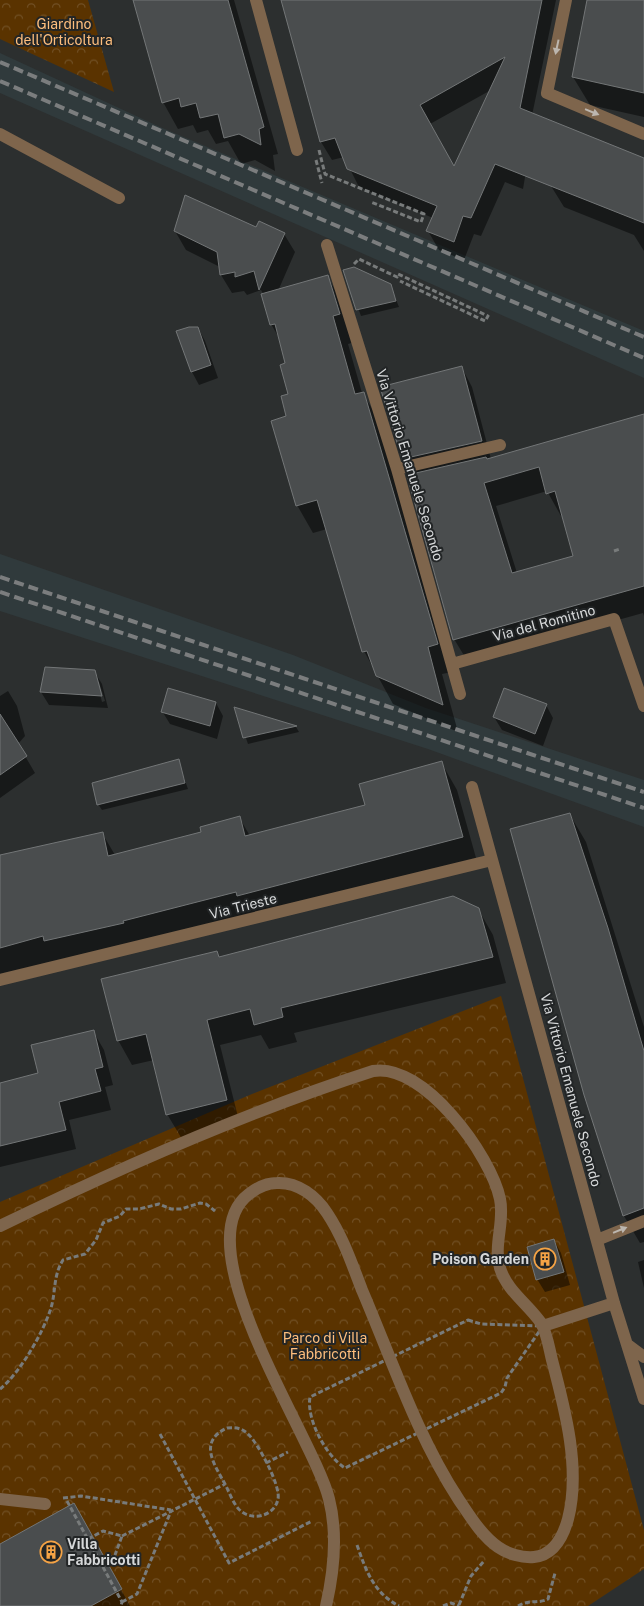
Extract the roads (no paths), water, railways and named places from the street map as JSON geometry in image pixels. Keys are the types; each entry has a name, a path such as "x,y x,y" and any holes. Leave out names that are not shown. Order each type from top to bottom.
{"street":[{"path":"256,0 297,150"},
{"path":"566,0 547,93 644,134"},
{"path":"0,134 119,198"},
{"name":"Via Vittorio Emanuele Secondo","path":"327,245 397,469 460,694"},
{"path":"397,469 500,445"},
{"name":"Via del Romitino","path":"452,664 614,619 644,706"},
{"name":"Via Vittorio Emanuele Secondo","path":"472,787 614,1303 644,1399"},
{"name":"Via Trieste","path":"0,980 492,860"},
{"path":"0,1226 96,1181 250,1116 373,1071 392,1070 418,1085 454,1117 472,1138 485,1159 500,1195 502,1209 498,1244 500,1267 511,1287 543,1326 561,1396 572,1461 570,1512 564,1531 554,1548 534,1557 517,1555 503,1550 482,1532 451,1487 422,1430 344,1243 326,1211 317,1200 289,1184 263,1185 242,1199 233,1214 229,1236 231,1253 244,1306 270,1370 328,1493 334,1536 332,1576 326,1606"},
{"path":"597,1240 644,1220"},
{"path":"543,1326 614,1303"},
{"path":"628,1345 644,1357"},
{"path":"0,1499 45,1504"}],"railway":[{"path":"0,62 644,337"},
{"path":"0,81 644,358"},
{"path":"0,577 644,792"},
{"path":"0,592 644,808"}],"place":[{"name":"Poison Garden","path":"545,1259"},
{"name":"Villa Fabbricotti","path":"51,1552"}],"park label":[{"name":"Giardino dell'Orticoltura","path":"64,32"},
{"name":"Parco di Villa Fabbricotti","path":"325,1346"}]}
